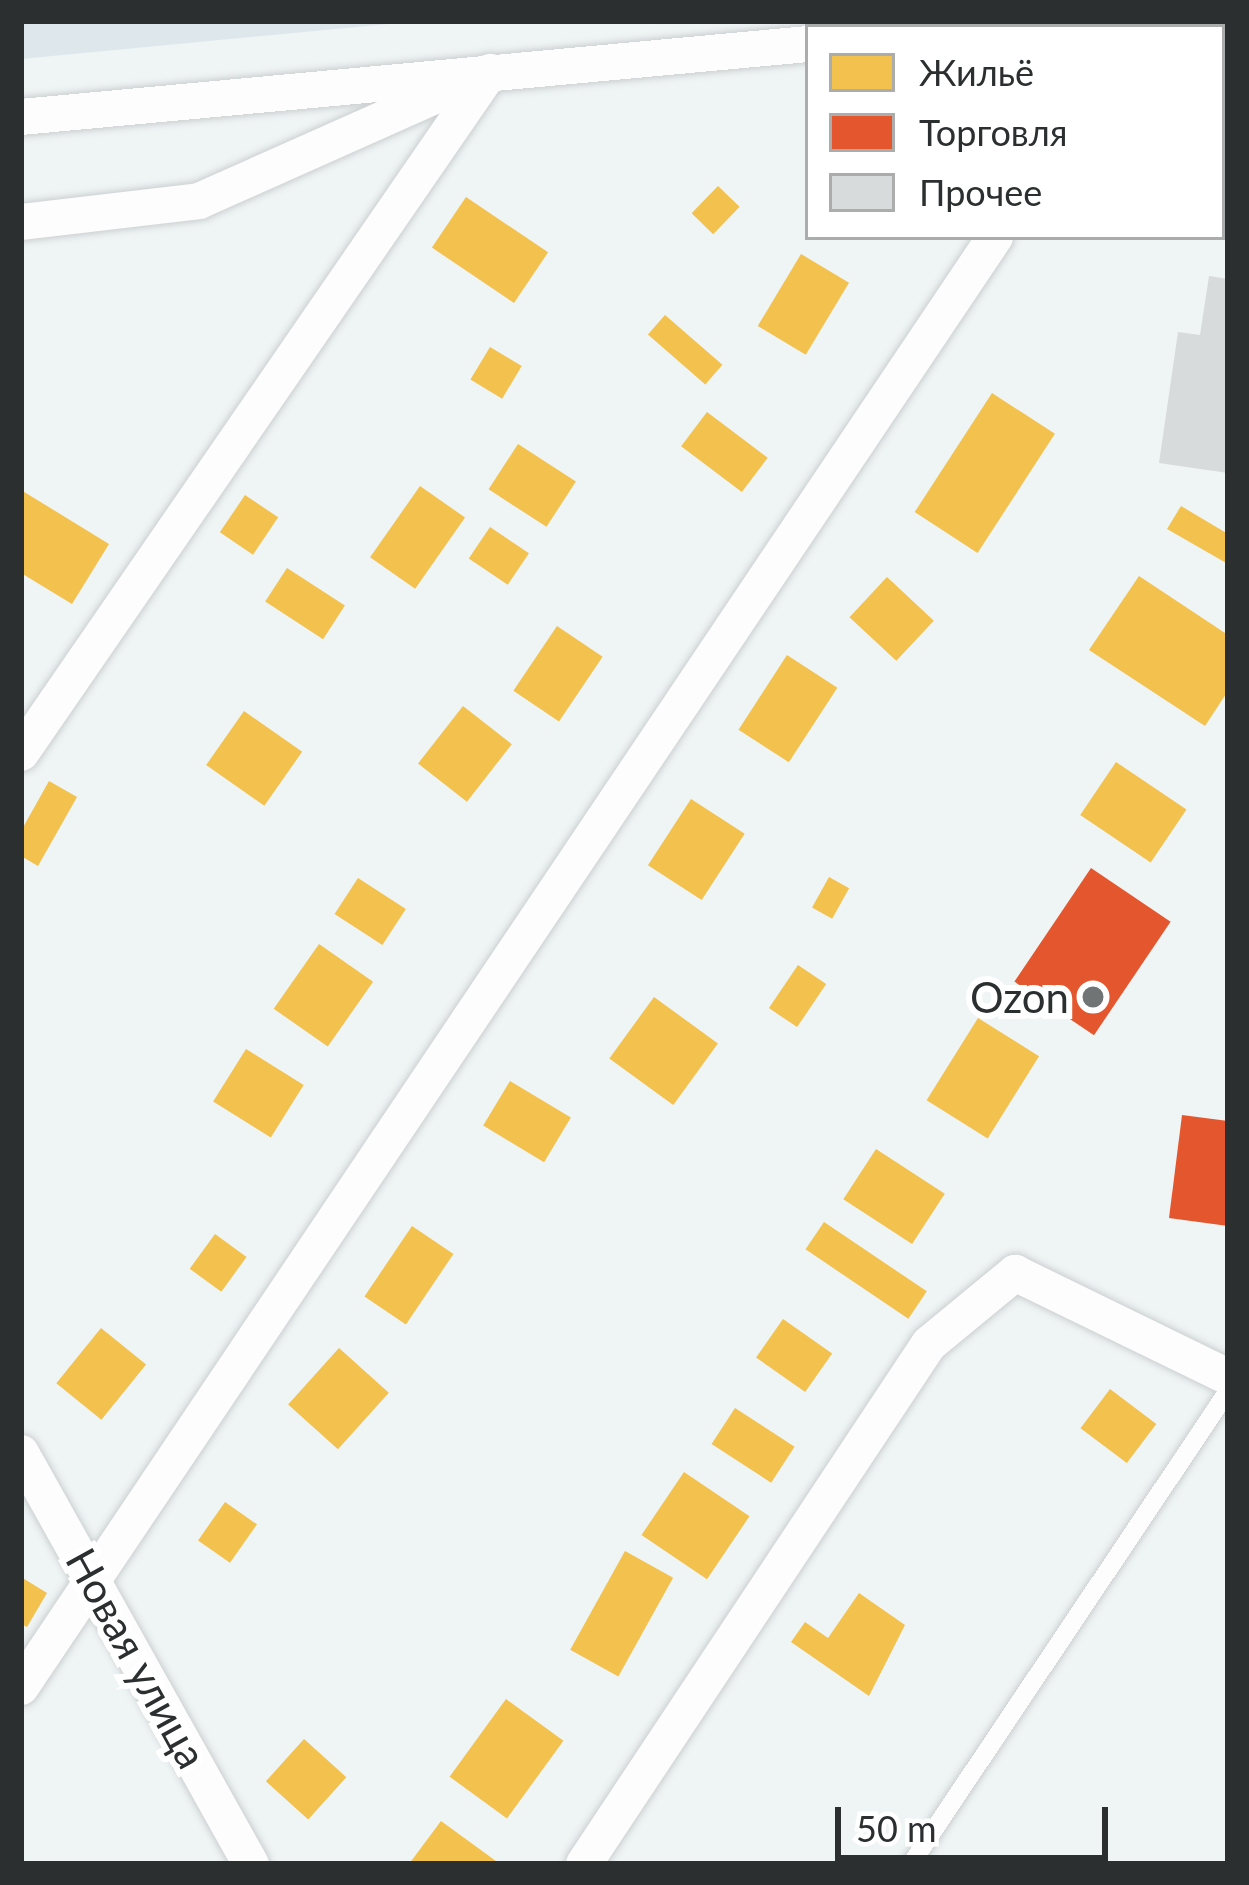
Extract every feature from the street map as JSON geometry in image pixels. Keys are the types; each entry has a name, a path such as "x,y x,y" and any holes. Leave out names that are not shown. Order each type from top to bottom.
{"street":[{"path":"1047,24 1082,21"},
{"path":"21,117 805,44"},
{"path":"21,222 199,201 490,72"},
{"path":"21,753 490,72"},
{"path":"21,1687 993,240"},
{"path":"584,1864 929,1344 1015,1273 1228,1377"},
{"name":"Новая улица","path":"21,1453 251,1864"}],"lane":[{"path":"911,1864 1228,1390"}],"shaded area":[{"path":"21,21 420,21 21,59"}],"building: Жильё":[{"path":"718,186 740,207 713,234 692,213"},
{"path":"466,197 548,252 514,303 432,248"},
{"path":"801,254 849,283 806,355 758,326"},
{"path":"665,315 722,365 705,384 648,335"},
{"path":"490,347 522,366 502,399 470,380"},
{"path":"992,393 1055,434 978,553 915,512"},
{"path":"707,412 768,458 742,492 681,446"},
{"path":"518,444 576,482 546,527 489,489"},
{"path":"420,486 465,518 415,589 370,557"},
{"path":"21,490 109,544 72,604 21,573"},
{"path":"245,495 278,517 253,555 220,532"},
{"path":"1181,506 1228,534 1228,564 1167,529"},
{"path":"490,527 529,553 508,585 469,559"},
{"path":"287,568 345,606 323,639 265,602"},
{"path":"1139,576 1228,635 1228,691 1205,726 1089,650"},
{"path":"887,577 934,621 896,661 849,617"},
{"path":"557,626 603,657 559,721 513,691"},
{"path":"787,655 837,688 789,762 739,730"},
{"path":"463,706 512,744 467,802 418,764"},
{"path":"244,711 302,752 264,806 206,765"},
{"path":"1116,762 1186,810 1151,863 1080,815"},
{"path":"49,781 77,797 38,866 21,856 21,831"},
{"path":"691,799 745,834 702,900 648,865"},
{"path":"829,877 849,888 832,919 812,908"},
{"path":"358,878 406,909 382,945 335,914"},
{"path":"319,944 373,982 328,1047 274,1009"},
{"path":"798,965 826,984 797,1027 769,1008"},
{"path":"654,997 718,1043 673,1105 609,1058"},
{"path":"978,1018 1039,1056 988,1138 927,1100"},
{"path":"246,1049 304,1085 271,1138 213,1102"},
{"path":"510,1081 571,1118 544,1162 483,1126"},
{"path":"876,1149 945,1194 912,1244 843,1199"},
{"path":"824,1222 927,1291 908,1319 806,1249"},
{"path":"412,1226 453,1254 406,1324 364,1296"},
{"path":"215,1234 247,1257 221,1292 190,1269"},
{"path":"783,1319 832,1353 805,1392 756,1358"},
{"path":"101,1328 146,1365 101,1420 56,1383"},
{"path":"339,1348 389,1393 338,1449 288,1404"},
{"path":"1110,1389 1156,1424 1127,1463 1081,1428"},
{"path":"735,1408 795,1447 771,1483 712,1444"},
{"path":"684,1472 749,1516 707,1579 642,1535"},
{"path":"225,1502 257,1524 230,1563 198,1541"},
{"path":"625,1551 673,1578 618,1676 570,1650"},
{"path":"21,1577 47,1593 27,1627 21,1624"},
{"path":"859,1593 905,1625 869,1696 791,1642 805,1622 828,1638"},
{"path":"506,1699 563,1741 507,1818 450,1777"},
{"path":"304,1739 346,1777 308,1819 266,1781"},
{"path":"441,1821 500,1864 409,1864"}],"building: Торговля":[{"path":"1091,868 1171,922 1094,1035 1014,982"},
{"path":"1182,1115 1228,1121 1228,1226 1169,1218"}],"building: Прочее":[{"path":"1225,35 1228,35 1225,81"},
{"path":"1209,276 1228,279 1228,473 1159,463 1178,332 1200,335"}],"place":[{"name":"Ozon","path":"1093,997"}]}
